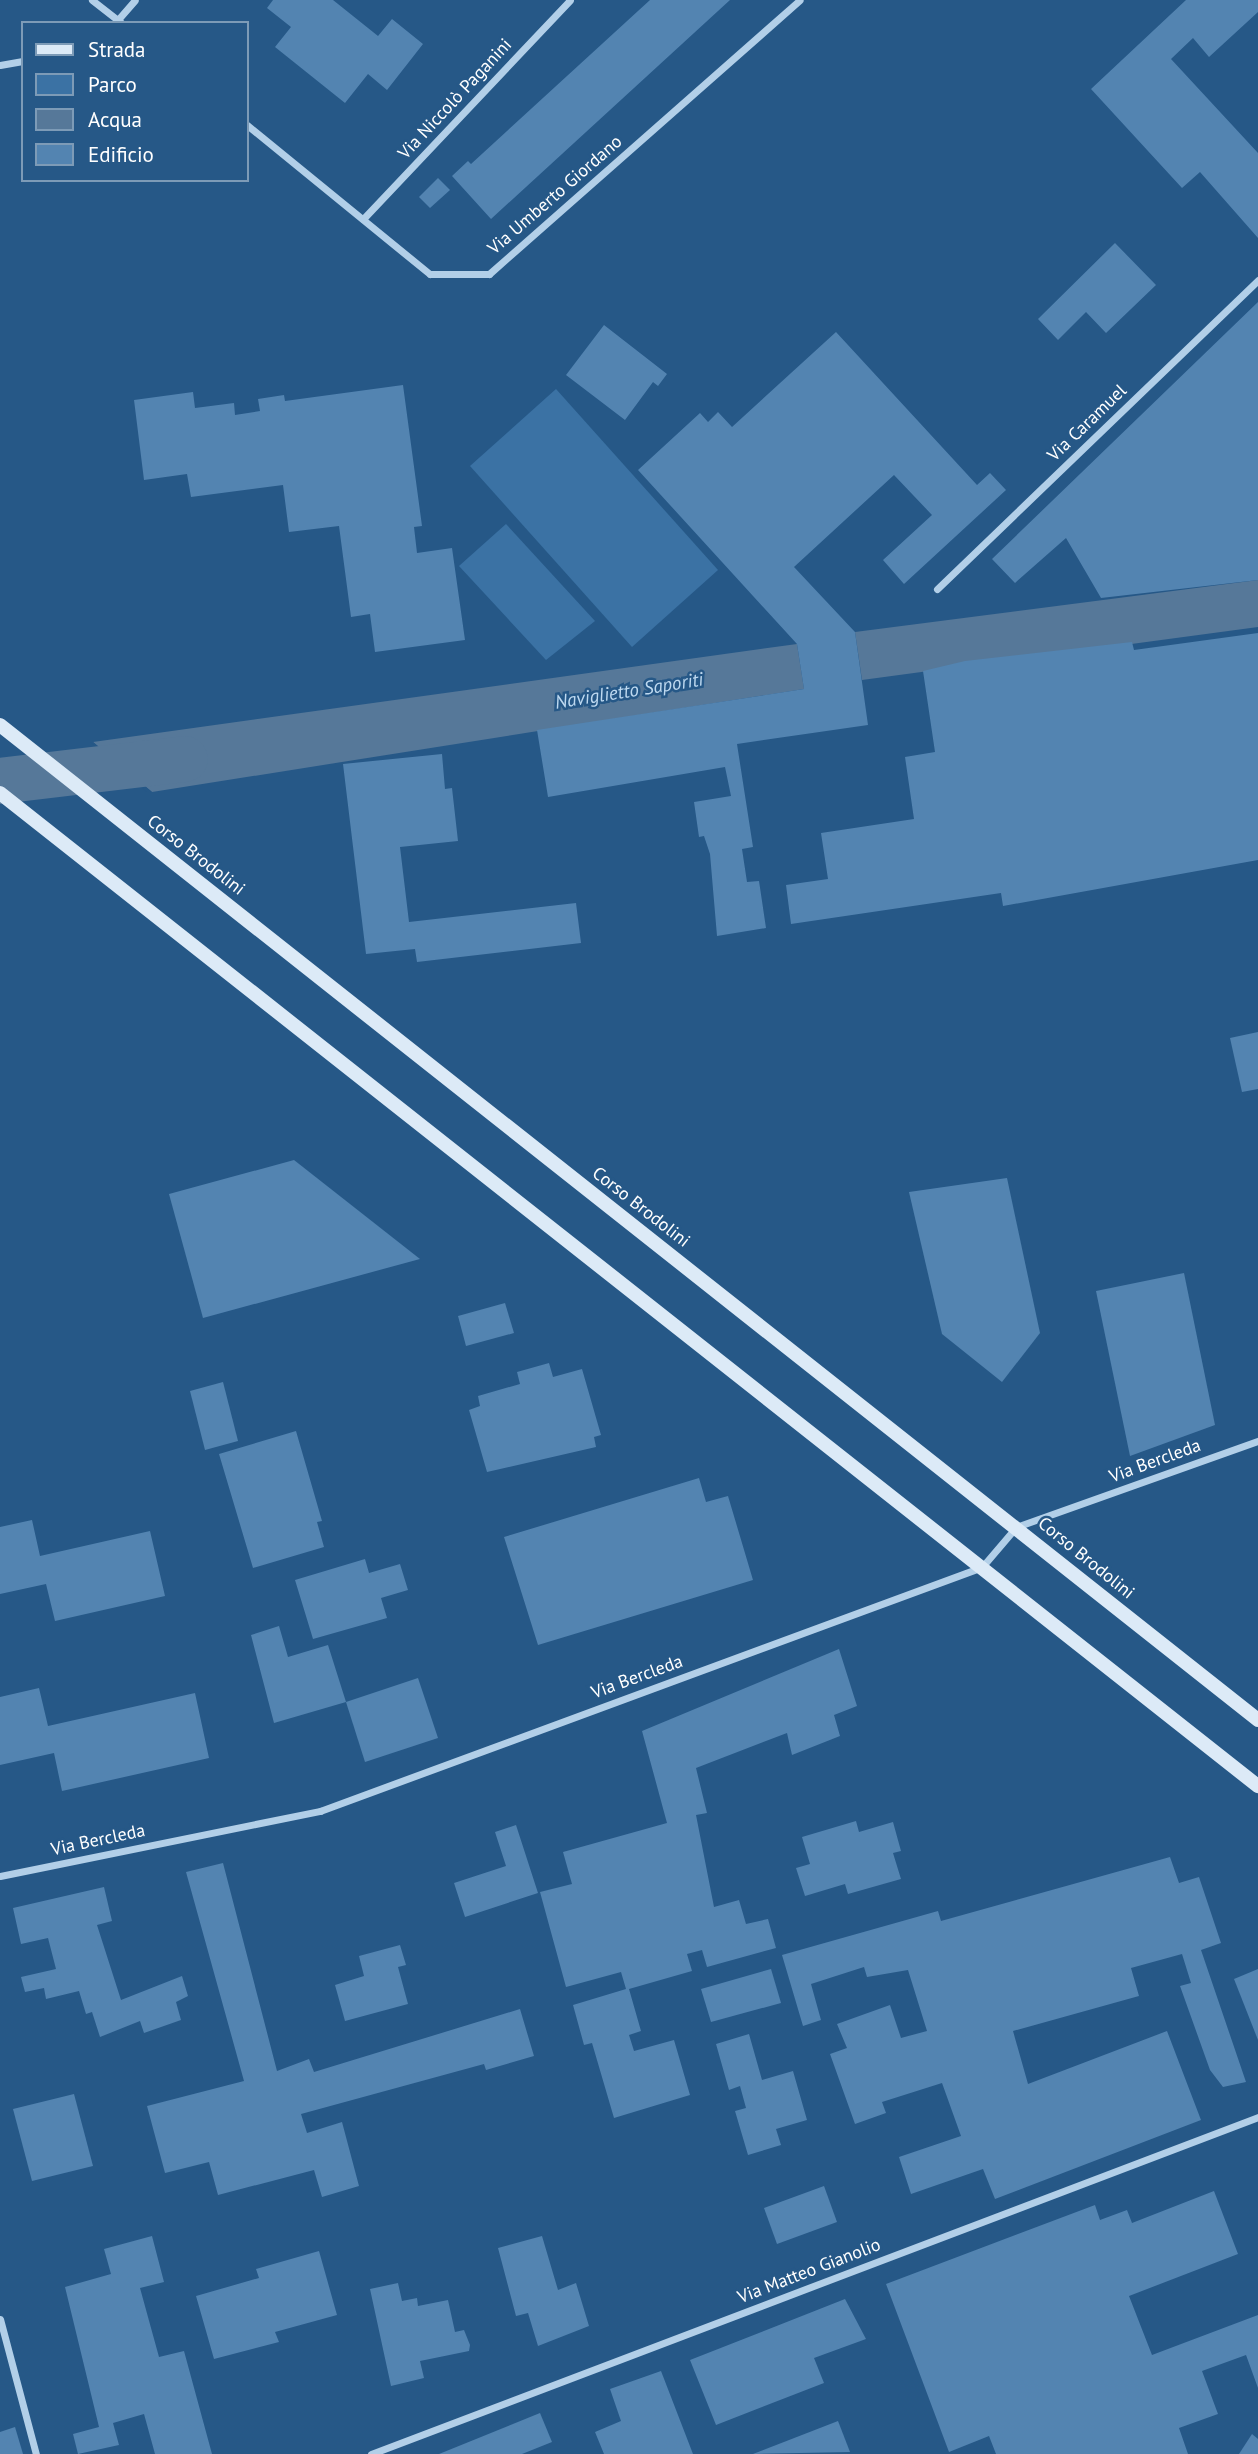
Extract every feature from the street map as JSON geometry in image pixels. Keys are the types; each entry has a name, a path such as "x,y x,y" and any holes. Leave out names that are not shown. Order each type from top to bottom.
{"main road":[{"name":"Corso Brodolini","path":"0,725 1258,1720"},
{"path":"0,793 1258,1786"}],"street":[{"path":"92,0 117,21"},
{"path":"119,21 135,0"},
{"name":"Via Niccolò Paganini","path":"363,219 570,0"},
{"name":"Via Umberto Giordano","path":"248,126 430,274 489,274 800,0"},
{"path":"0,65 21,61"},
{"name":"Via Caramuel","path":"937,589 1258,280"},
{"name":"Via Bercleda","path":"0,1876 320,1811 982,1567 1016,1527 1258,1441"},
{"name":"Via Matteo Gianolio","path":"371,2454 1258,2117"},
{"path":"0,2319 36,2454"}],"green space":[{"path":"556,389 718,570 632,647 470,466"},
{"path":"506,524 595,621 546,660 459,566"}],"water":[{"path":"1258,580 1258,627 862,680 855,632"},
{"path":"797,644 804,689 152,792 93,742"}],"pier":[{"path":"90,742 93,742 152,792 147,792"}],"building":[{"path":"273,0 333,0 378,36 392,19 423,44 387,90 368,74 345,103 275,47 291,27 267,8"},
{"path":"650,0 730,0 491,219 452,176 468,161 471,164"},
{"path":"1186,0 1258,0 1258,12 1209,57 1193,38 1171,59 1258,153 1258,238 1200,172 1182,188 1091,89"},
{"path":"438,178 450,190 430,208 419,197"},
{"path":"1115,243 1156,285 1106,333 1086,312 1058,340 1038,319"},
{"path":"1258,302 1258,580 1101,598 1066,538 1015,583 992,559"},
{"path":"604,325 667,374 658,386 653,382 625,420 566,375"},
{"path":"836,332 977,485 990,473 1006,490 904,584 883,560 932,515 894,475 794,567 855,632 868,725 737,744 753,847 742,849 747,882 759,881 766,928 717,936 710,854 704,836 699,837 694,802 731,796 725,767 548,797 537,730 804,689 797,644 638,470 700,413 708,422 718,412 732,427"},
{"path":"403,385 422,526 414,527 417,553 452,548 465,640 375,652 370,614 351,617 339,526 289,532 283,485 191,497 187,474 144,480 134,400 193,392 195,408 234,403 235,415 260,411 258,399 284,395 285,401"},
{"path":"1258,633 1258,860 1003,906 1001,893 791,924 786,885 828,879 821,833 914,819 905,757 935,752 923,671 965,661 1132,642 1134,650"},
{"path":"442,754 445,789 452,788 458,841 400,847 409,922 576,903 581,943 417,962 415,949 366,954 343,764"},
{"path":"1258,1032 1258,1089 1242,1092 1230,1038"},
{"path":"294,1160 420,1259 203,1318 169,1194"},
{"path":"1007,1178 1040,1333 1002,1382 942,1334 909,1192"},
{"path":"1184,1273 1215,1425 1130,1456 1096,1291"},
{"path":"505,1303 514,1333 466,1346 458,1316"},
{"path":"549,1363 553,1377 582,1369 601,1435 594,1437 596,1447 487,1472 469,1410 480,1406 478,1396 520,1384 517,1372"},
{"path":"223,1382 238,1441 205,1450 190,1391"},
{"path":"296,1431 322,1521 317,1522 324,1547 253,1568 219,1454"},
{"path":"699,1478 706,1502 728,1496 753,1580 538,1645 504,1537"},
{"path":"32,1520 40,1556 150,1531 165,1596 55,1621 46,1584 0,1594 0,1527"},
{"path":"365,1559 369,1573 400,1564 408,1590 381,1598 387,1618 313,1639 295,1580"},
{"path":"279,1626 288,1657 328,1645 346,1702 274,1723 251,1635"},
{"path":"839,1649 857,1706 834,1715 840,1736 792,1755 787,1733 696,1768 707,1813 696,1815 714,1907 739,1900 746,1924 768,1919 776,1948 707,1967 702,1950 687,1954 692,1971 629,1989 641,2031 629,2035 634,2051 674,2040 690,2095 614,2118 592,2043 584,2045 573,2005 626,1989 621,1972 566,1987 540,1892 572,1884 563,1852 667,1823 642,1731"},
{"path":"418,1678 438,1738 365,1762 346,1702"},
{"path":"39,1688 48,1726 195,1693 209,1758 62,1791 54,1753 0,1765 0,1697"},
{"path":"856,1821 859,1832 893,1822 901,1851 893,1853 901,1879 848,1894 845,1884 805,1896 796,1868 810,1864 802,1837"},
{"path":"516,1825 538,1893 465,1917 454,1883 506,1866 495,1832"},
{"path":"1170,1857 1179,1883 1199,1877 1221,1943 1201,1950 1246,2082 1223,2087 1210,2070 1180,1986 1191,1983 1182,1954 1131,1968 1139,1996 1013,2031 1028,2084 1167,2031 1201,2120 995,2199 983,2169 911,2194 899,2157 961,2136 942,2083 882,2102 886,2113 855,2124 830,2054 847,2048 837,2024 890,2005 901,2038 927,2031 908,1970 867,1977 864,1967 811,1984 821,2020 803,2026 782,1955 938,1911 941,1921"},
{"path":"223,1863 277,2071 309,2059 314,2072 520,2009 534,2056 486,2070 484,2064 301,2114 307,2133 342,2122 359,2186 322,2197 314,2170 218,2195 209,2162 165,2173 147,2106 244,2081 186,1872"},
{"path":"104,1887 112,1921 97,1925 121,2000 182,1976 188,1996 176,2002 181,2020 144,2033 140,2021 100,2037 92,2012 86,2014 79,1991 46,1999 44,1988 25,1992 21,1977 56,1969 48,1938 21,1944 13,1908"},
{"path":"400,1945 406,1965 398,1967 408,2004 345,2021 335,1985 364,1976 359,1956"},
{"path":"771,1969 781,2003 711,2022 701,1989"},
{"path":"1258,1969 1258,2040 1234,1979"},
{"path":"749,2034 762,2080 793,2071 807,2120 776,2129 781,2145 748,2155 735,2111 746,2108 740,2086 729,2090 716,2044"},
{"path":"74,2094 93,2166 32,2181 13,2109"},
{"path":"824,2186 837,2222 777,2244 764,2208"},
{"path":"1214,2191 1238,2254 1129,2296 1152,2355 1258,2315 1258,2388 1246,2355 1202,2371 1218,2414 1179,2428 1188,2454 996,2454 989,2436 949,2452 886,2284 1095,2205 1100,2220 1127,2210 1132,2223"},
{"path":"152,2236 164,2282 140,2288 159,2357 184,2351 212,2454 155,2454 144,2414 113,2423 119,2445 78,2454 73,2434 99,2427 65,2287 111,2274 104,2249"},
{"path":"542,2236 558,2290 576,2283 589,2326 538,2346 528,2313 516,2316 498,2248"},
{"path":"319,2251 337,2315 275,2332 279,2342 214,2359 196,2296 259,2278 256,2269"},
{"path":"398,2283 402,2301 417,2298 418,2306 448,2300 455,2332 464,2330 470,2345 469,2351 420,2361 424,2378 391,2386 370,2289"},
{"path":"845,2299 866,2339 814,2358 824,2383 716,2425 690,2360"},
{"path":"661,2371 693,2454 604,2454 595,2432 621,2421 610,2389"},
{"path":"540,2413 552,2442 522,2454 439,2454"},
{"path":"838,2421 850,2452 753,2454"},
{"path":"15,2427 23,2454 0,2454 0,2432"},
{"path":"1252,2434 1258,2439 1258,2454 1239,2454"}],"waterway":[{"name":"Naviglietto Saporiti","path":"0,781 185,759"}]}
